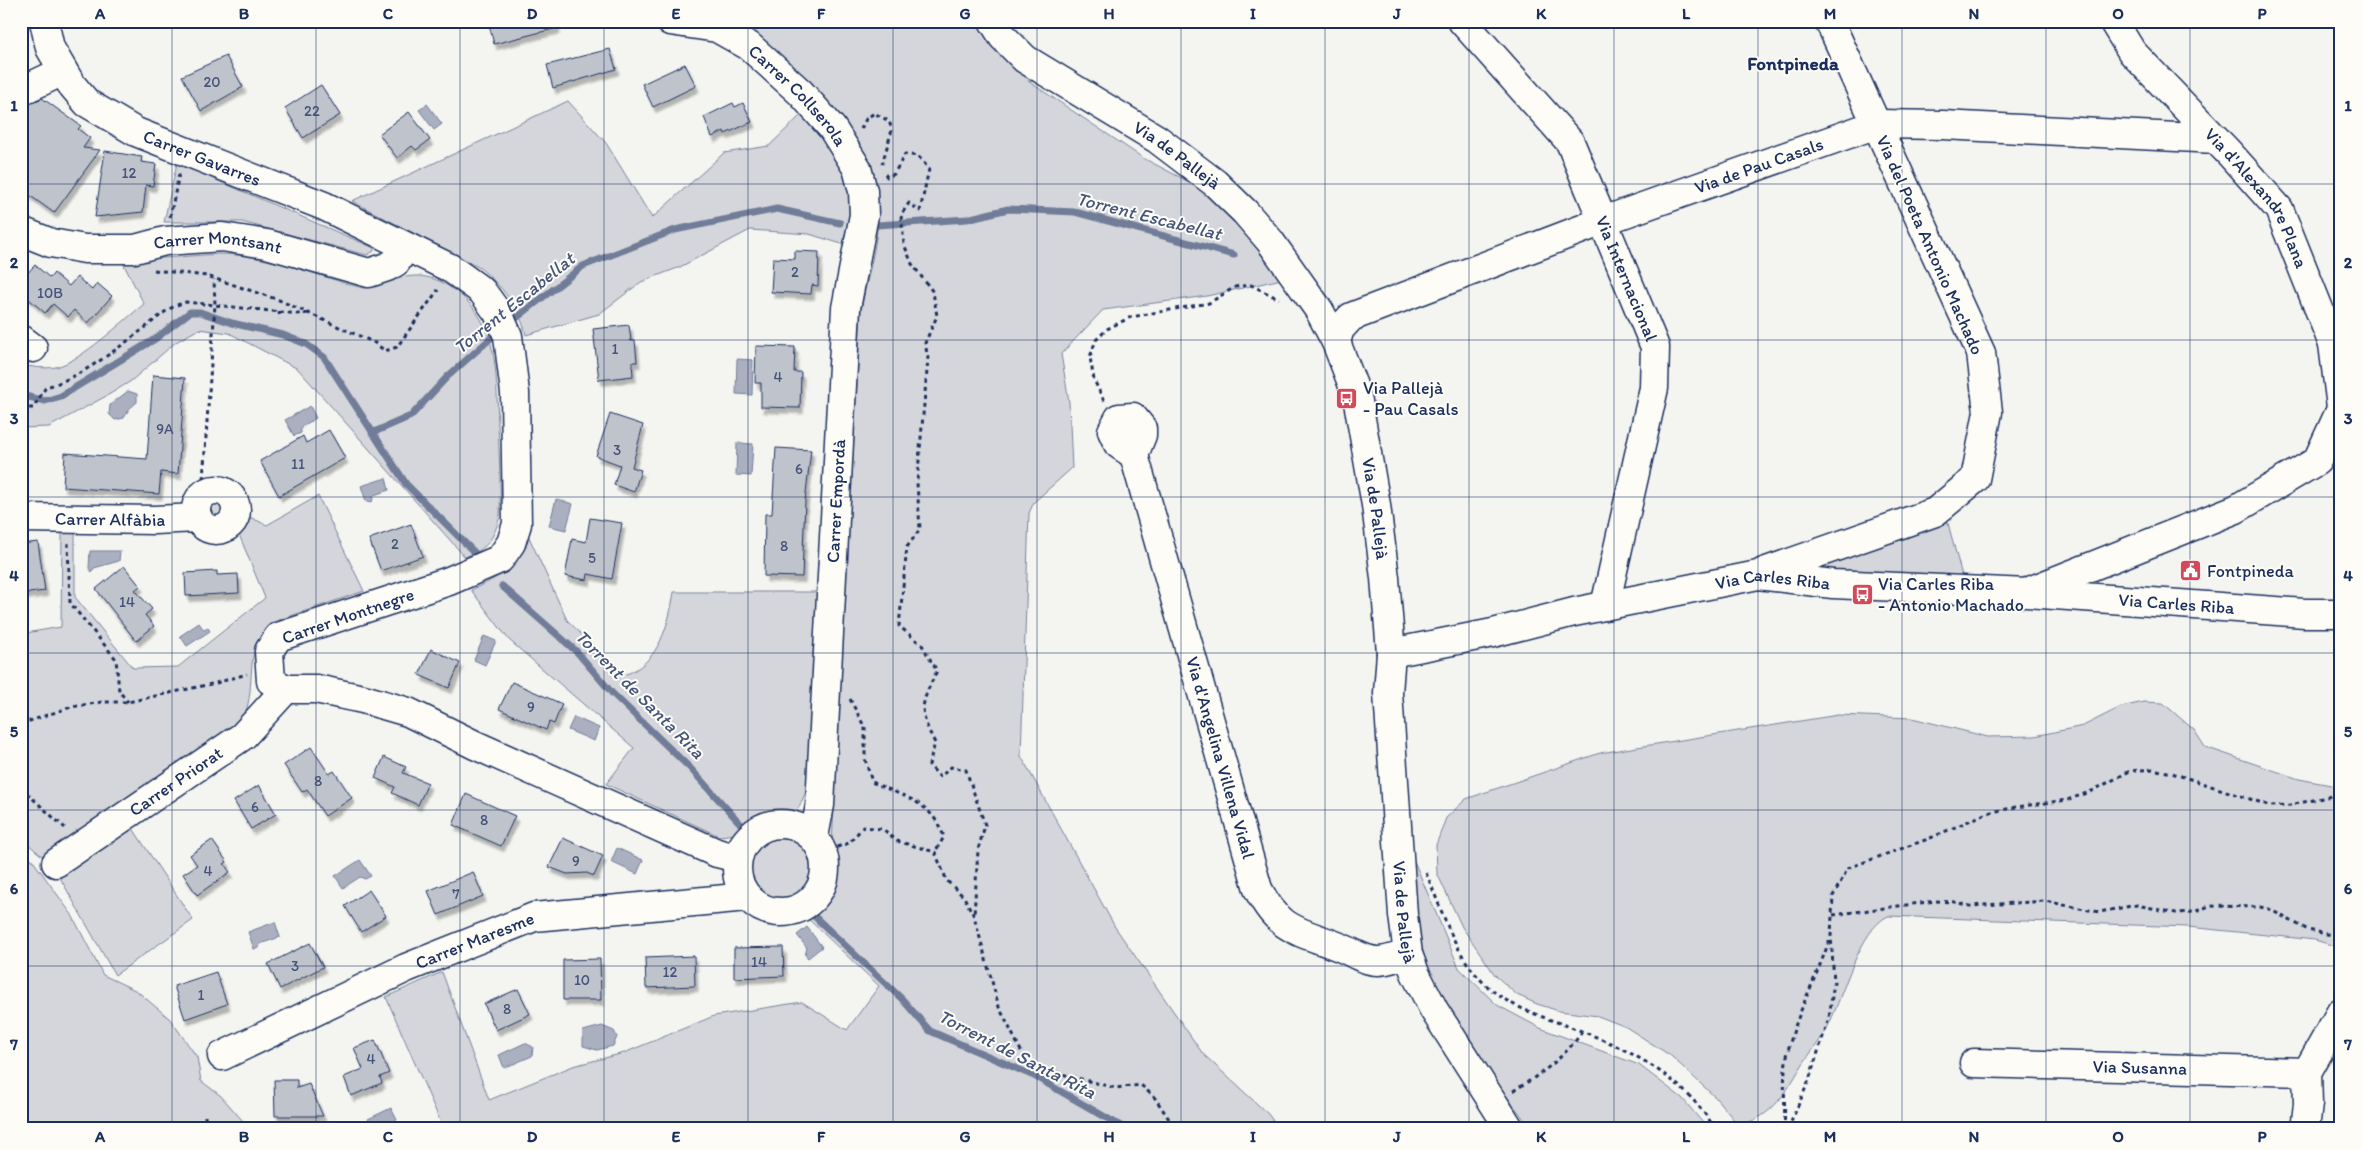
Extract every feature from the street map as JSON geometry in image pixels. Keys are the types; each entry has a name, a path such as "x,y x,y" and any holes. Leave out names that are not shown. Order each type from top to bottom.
{"street":[{"name":"Carrer Gavarres","path":"44,21 50,48 71,84 87,103 136,132 324,206 405,248"},
{"name":"Carrer Collserola","path":"670,21 716,28 749,46 801,93 832,128 852,160"},
{"name":"Via de Pallejà","path":"992,21 1003,37 1026,60 1157,138 1215,184 1245,212 1270,241 1318,310 1336,342 1357,396 1367,449 1385,578 1392,653 1388,693 1403,915 1408,954 1415,973 1434,1010 1510,1129"},
{"name":"Via Internacional","path":"1462,21 1570,142 1655,347 1654,388 1604,606"},
{"name":"Via del Poeta Antonio Machado","path":"1758,574 1935,512 1974,479 1988,412 1981,353 1828,21"},
{"name":"Via d'Alexandre Plana","path":"2027,593 2236,509 2317,461 2341,408 2333,344 2279,209 2216,139 2132,52 2113,21"},
{"path":"21,91 64,71"},
{"name":"Via de Pau Casals","path":"1336,342 1340,329 1351,317 1603,221 1877,124 1944,125 2216,139"},
{"name":"Carrer Empordà","path":"818,844 846,308 864,215 863,191 852,160"},
{"name":"Carrer Montsant","path":"21,231 52,243 85,249 135,249 165,241 222,237 267,244 369,273 388,267 396,262 405,248"},
{"name":"Carrer Montnegre","path":"286,689 271,681 269,651 278,638 449,581 500,559 511,543 516,524 515,393 508,336 498,313 482,291 440,264 405,248"},
{"name":"Via d'Angelina Villena Vidal","path":"1119,418 1133,417 1142,428 1142,435 1134,455 1258,888 1264,900 1281,921 1292,929 1362,958 1378,961 1408,954"},
{"name":"Carrer Alfàbia","path":"21,518 68,517 154,520 200,507"},
{"name":"Via Carles Riba","path":"1392,653 1492,633 1604,606 1758,574 1833,584 2027,593 2305,613 2341,613"},
{"path":"286,689 316,689 363,699 408,712 534,772 717,853 736,858"},
{"name":"Carrer Priorat","path":"56,863 243,736 286,689"},
{"path":"782,823 798,826 818,844 826,870 822,886 811,901 797,910 780,913 763,909 746,897 739,884 736,858 751,834 764,826 782,823"},
{"name":"Carrer Maresme","path":"222,1056 406,968 534,917 746,897"},
{"path":"2305,1129 2308,1104 2307,1072 2341,1012"},
{"name":"Via Susanna","path":"1974,1063 2307,1072"}],"path":[{"path":"852,160 866,119 874,113 889,121 892,130 882,168 887,177 894,174 905,154 918,156 929,169 920,211 909,204 901,215 904,244 912,264 933,292 937,316 925,344 928,358 917,483 920,529 907,547 899,626 922,645 936,671 923,699 924,720 935,744 929,764 940,777 951,767 966,770 985,824 978,850 974,916"},
{"path":"165,241 183,151"},
{"path":"151,270 207,276 279,300 312,313 375,343 385,351 397,348 438,291 440,264"},
{"path":"200,507 215,305 214,279"},
{"path":"1119,418 1103,401 1094,380 1090,356 1096,340 1108,329 1131,316 1209,302 1235,287 1252,285 1263,291"},
{"path":"21,408 33,408 46,386 64,382 78,375 142,330 172,306 186,302 279,312 312,313"},
{"path":"279,312 280,319"},
{"path":"68,517 70,603 116,659 120,691 128,702"},
{"path":"21,724 71,707 102,702 128,702 216,683 252,672 269,651"},
{"path":"826,691 852,699 865,728 866,759 872,782 923,804 938,820 944,837 935,852"},
{"path":"1788,1129 1809,1080 1829,1018 1834,982 1831,935 1833,896 1848,868 1872,857 1928,839 1987,814 2016,807 2067,800 2090,792 2130,771 2152,768 2271,806 2290,805 2341,794"},
{"path":"21,788 54,816 80,845"},
{"path":"818,844 849,843 863,827 883,829 897,841 935,852"},
{"path":"935,852 947,881 964,897 974,916 1000,1007 1028,1065 1115,1088 1141,1085 1155,1098 1173,1125 1191,1129"},
{"path":"1424,869 1465,960 1480,978 1502,998 1526,1012 1625,1050 1666,1077 1695,1100 1715,1129"},
{"path":"1833,915 1935,901 1955,902 1970,906 2045,901 2099,912 2137,905 2176,913 2194,912 2209,906 2260,907 2269,909 2308,930 2341,937"},
{"path":"1784,1129 1783,1080 1787,1056 1798,1015 1831,935"},
{"path":"1493,1103 1537,1077 1570,1050 1582,1032"},
{"path":"205,1116 206,1129"}],"shaded area":[{"path":"761,21 976,21 1001,53 1051,83 1028,81 1143,158 1191,183 1226,211 1282,279 1207,296 1103,310 1061,354 1069,402 1072,468 1034,502 1029,513 1021,756 1115,927 1203,1054 1268,1114 1279,1129 427,1129 441,1123 386,997 442,972 489,1100 573,1066 624,1053 714,1016 802,1002 847,1030 879,986 804,915 822,905 827,896 832,875 832,844 861,311 874,253 878,211 877,191 871,165 862,147 849,129 819,95 754,36"},
{"path":"568,101 606,143 652,218 724,153 769,146 801,115 833,154 846,179 850,204 845,245 809,234 750,230 680,267 641,282 599,314 526,335 519,316 509,298 480,268 352,201"},
{"path":"177,163 374,248 374,251 367,255 242,222 164,222"},
{"path":"218,254 255,258 291,266 363,288 410,276 426,277 450,287 471,305 481,320 488,336 493,352 497,388 500,516 492,537 484,547 465,557 298,369 229,333 199,329 176,342 131,381 110,394 49,427 21,428 21,365 47,368 66,363 89,349 144,304 122,261"},
{"path":"217,495 227,499 231,509 227,519 217,523 207,519 203,509 207,499"},
{"path":"318,496 364,591 273,622 263,633 253,656 248,706 243,719 42,856 21,838 21,637 26,633 61,627 62,533 75,533 75,597 133,668 178,667 265,598 238,532 247,516 267,525"},
{"path":"1946,516 1964,583 1818,573 1815,567"},
{"path":"528,535 567,620 623,675 635,670 654,653 669,617 674,592 819,592 807,790 798,809 791,815 762,819 737,834 719,836 606,784 634,748 509,640 471,590 507,570 520,555"},
{"path":"2144,702 2163,703 2194,730 2205,747 2299,779 2341,787 2341,948 2315,940 2188,927 1888,916 1878,923 1869,934 1853,964 1827,1028 1784,1094 1763,1115 1743,1124 1734,1120 1716,1098 1671,1056 1626,1027 1598,1016 1559,1011 1517,995 1495,975 1462,927 1437,873 1436,845 1446,818 1466,799 1600,753 1838,715 1912,718 1988,737 2035,736 2083,726 2121,707"},
{"path":"132,827 193,920 115,975 59,876"},
{"path":"780,832 800,838 810,848 816,868 810,888 800,898 780,904 760,898 750,888 744,868 750,848 760,838"},
{"path":"21,850 31,858 72,915 103,975 137,991 170,1019 197,1057 201,1081 221,1096 250,1129 21,1129"},
{"path":"1412,856 1459,968 1497,1005 1540,1028 1639,1065 1682,1098 1708,1129 1531,1129 1468,1042 1441,997 1430,972 1416,925"}],"water":[{"path":"427,104 442,124 434,130 419,110"},
{"path":"737,359 753,360 752,395 736,394"},
{"path":"128,391 137,394 137,402 129,409 124,418 115,420 109,414 110,405"},
{"path":"310,406 316,418 301,427 301,433 294,436 285,420"},
{"path":"737,443 753,444 751,476 736,475"},
{"path":"386,478 389,490 374,495 372,502 366,501 361,486"},
{"path":"556,499 573,504 566,530 549,526"},
{"path":"90,551 120,551 119,561 94,568 92,572 89,568"},
{"path":"199,623 204,630 208,628 210,631 187,646 180,636"},
{"path":"484,636 496,641 485,665 474,660"},
{"path":"574,717 599,728 594,741 568,730"},
{"path":"617,848 643,860 637,874 611,862"},
{"path":"360,860 371,876 365,879 360,877 343,888 335,876"},
{"path":"275,922 280,937 260,944 259,948 254,949 248,932"},
{"path":"807,927 822,947 808,958 805,955 807,948 797,935"},
{"path":"602,1026 614,1031 617,1037 613,1046 597,1050 583,1046 583,1031"},
{"path":"525,1043 533,1047 532,1056 504,1068 499,1055"},
{"path":"391,1108 397,1120 378,1129 373,1129 368,1119"}],"building":[{"path":"488,21 556,21 557,28 494,44"},
{"path":"610,49 616,69 553,88 547,65"},
{"path":"226,56 243,87 201,111 182,76"},
{"path":"685,64 696,86 653,107 642,84"},
{"path":"321,85 340,115 303,138 285,108"},
{"path":"42,98 81,126 78,129 90,138 83,148 100,150 54,213 21,189 21,117 30,104"},
{"path":"733,103 735,107 743,103 752,122 725,134 724,131 712,137 704,117"},
{"path":"409,112 430,140 416,150 412,146 397,158 379,134"},
{"path":"105,151 142,157 141,162 156,164 153,186 146,185 143,212 95,217"},
{"path":"795,251 819,252 818,286 812,285 811,294 771,292 773,258 795,259"},
{"path":"35,265 50,278 54,273 69,286 77,277 92,290 97,283 112,296 88,323 74,310 68,317 53,304 45,313 21,292 21,280"},
{"path":"629,325 631,341 635,340 637,362 632,362 633,376 599,380 593,329"},
{"path":"756,346 795,347 794,372 801,372 800,408 761,407 761,383 755,383"},
{"path":"153,375 185,378 178,474 161,472 159,494 63,487 65,453 147,459"},
{"path":"610,414 643,425 632,467 641,470 634,492 614,485 620,465 596,456"},
{"path":"329,430 345,458 279,496 260,461 303,436 306,443"},
{"path":"776,448 811,450 805,501 802,577 764,576 765,514 772,514"},
{"path":"590,518 622,523 612,579 588,574 587,580 565,576 572,539 586,542"},
{"path":"411,524 423,556 381,571 369,539"},
{"path":"38,542 45,591 21,594 21,544"},
{"path":"124,566 140,586 135,590 152,609 145,615 154,626 136,641 96,589"},
{"path":"217,571 217,575 238,574 239,593 186,596 185,573"},
{"path":"431,649 460,663 449,688 419,675"},
{"path":"512,682 562,704 554,724 549,722 546,730 499,709"},
{"path":"311,747 329,774 334,771 352,798 325,816 307,789 302,792 284,765"},
{"path":"384,757 406,767 403,773 428,783 418,805 392,793 395,787 375,778"},
{"path":"259,785 276,814 251,829 234,801"},
{"path":"466,794 515,816 501,846 453,825"},
{"path":"563,838 603,856 594,876 587,873 567,874 549,867"},
{"path":"212,840 227,862 224,864 230,872 197,895 183,874 197,865 190,855"},
{"path":"473,872 483,896 438,915 428,891"},
{"path":"369,890 386,916 361,932 345,906"},
{"path":"310,943 323,967 280,989 268,964"},
{"path":"783,947 784,976 734,978 734,948"},
{"path":"694,956 695,986 646,988 645,958"},
{"path":"600,959 601,1000 563,1000 563,960"},
{"path":"216,972 227,1004 185,1019 174,986"},
{"path":"518,989 530,1014 496,1030 484,1004"},
{"path":"375,1040 389,1073 380,1077 382,1083 351,1096 344,1077 363,1069 354,1048"},
{"path":"274,1080 297,1080 297,1088 309,1084 323,1116 275,1116"}],"waterway":[{"name":"Torrent Escabellat","path":"510,323 583,266 675,230 777,209 840,223"},
{"name":"Torrent Escabellat","path":"877,225 967,219 1008,209 1075,212 1234,255"},
{"name":"Torrent de Santa Rita","path":"21,395 45,401 61,396 155,339 190,312 200,312 232,323 283,335 306,344 324,357 406,484 482,560"},
{"name":"Torrent Escabellat","path":"372,433 411,416 447,377 499,331"},
{"name":"Torrent de Santa Rita","path":"502,586 577,652 612,693 690,768 748,832"},
{"name":"Torrent de Santa Rita","path":"814,916 902,999 930,1031 1034,1076 1126,1129"}],"place":[{"name":"Via Pallejà - Pau Casals","path":"1347,398"},
{"name":"Fontpineda","path":"2191,571"},
{"name":"Via Carles Riba - Antonio Machado","path":"1862,594"}],"district":[{"name":"Fontpineda","path":"1793,63"}]}
